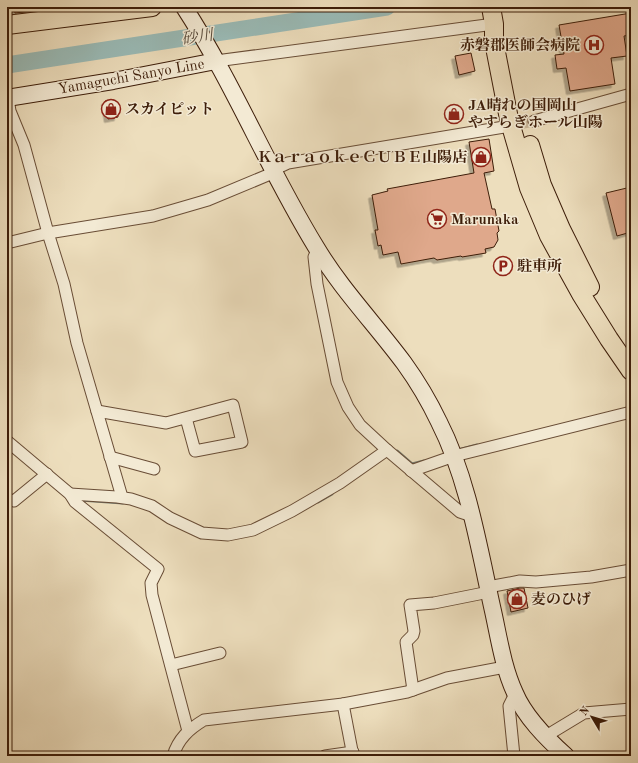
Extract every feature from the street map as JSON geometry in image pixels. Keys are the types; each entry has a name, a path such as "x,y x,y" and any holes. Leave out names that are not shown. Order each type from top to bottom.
{"main road":[{"path":"7,25 152,7"},
{"path":"493,16 504,40 521,117 542,185 561,229 593,292 631,350"},
{"path":"493,16 494,42 509,119 529,188 549,236 581,294 608,339 631,371"}],"street":[{"name":"Yamaguchi Sanyo Line","path":"8,98 113,81 213,56 187,12"},
{"path":"493,16 213,56 292,208 317,250 341,284 404,363 419,385 440,423 454,456 472,516 505,667 515,694 527,715 566,756"},
{"path":"534,121 631,94"},
{"path":"8,98 10,111 24,145 48,233 64,284 77,343 122,497"},
{"path":"7,242 48,233 153,216 208,200 268,175 273,170 288,163 504,127"},
{"path":"317,250 314,257 317,284 337,382 348,407 360,425 387,450 460,512 472,516"},
{"path":"97,411 166,423 233,405 242,442 195,451 186,418"},
{"path":"411,471 454,456 631,412"},
{"path":"7,441 70,494 76,502 158,569 151,583 152,595 188,731"},
{"path":"70,494 122,497 131,499 152,506 170,518 202,533 228,535 253,530 292,511 340,483 387,450"},
{"path":"110,456 154,469"},
{"path":"7,499 14,501 47,474"},
{"path":"413,690 406,642 413,636 414,631 410,605 434,603 520,581 536,582 591,577 631,570"},
{"path":"171,666 220,653"},
{"path":"173,756 179,742 191,727 204,720 343,704 413,690 447,678 505,667"},
{"path":"514,756 509,706 515,694"},
{"path":"326,756 353,754 343,704"},
{"path":"546,736 584,713 631,709"}],"building":[{"path":"14,7 41,7 42,10 15,13"},
{"name":"赤磐郡医師会病院","path":"631,13 631,35 624,36 627,56 611,58 615,84 570,91 566,68 557,69 555,55 564,54 559,25"},
{"path":"471,53 475,71 459,75 455,56"},
{"name":"スカイピット","path":"114,100 118,117 108,119 105,101"},
{"name":"Marunaka","path":"489,139 494,171 484,173 492,209 495,209 499,231 497,233 498,240 494,247 485,249 486,253 437,260 434,258 401,264 398,252 383,255 381,245 378,246 375,230 378,230 372,195 388,191 387,189 474,173 469,142"},
{"path":"631,187 631,232 617,236 606,193"},
{"name":"麦のひげ","path":"524,588 528,608 511,612 507,591"}],"waterway":[{"name":"砂川","path":"7,65 387,7"},
{"path":"458,450 477,445"},
{"path":"393,453 397,451 412,464 424,461"},
{"path":"318,502 332,494"},
{"path":"80,500 123,503"}],"tunnel":[{"path":"505,127 534,121"}],"place":[{"name":"赤磐郡医師会病院","path":"594,45"},
{"name":"スカイピット","path":"111,109"},
{"name":"JA晴れの国岡山 やすらぎホール山陽","path":"454,114"},
{"name":"ＫａｒａｏｋｅＣＵＢＥ山陽店","path":"481,157"},
{"name":"Marunaka","path":"437,219"},
{"name":"駐車所","path":"503,266"},
{"name":"麦のひげ","path":"517,599"}]}
